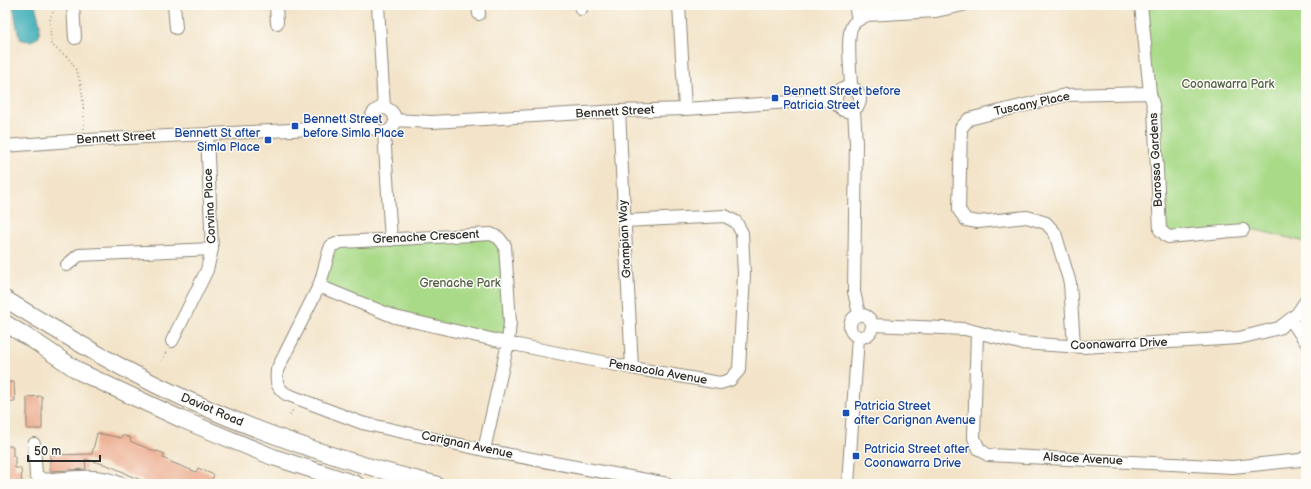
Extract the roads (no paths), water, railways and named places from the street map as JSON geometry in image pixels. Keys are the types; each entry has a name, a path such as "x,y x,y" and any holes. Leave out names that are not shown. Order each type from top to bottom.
{"street":[{"path":"73,5 75,38"},
{"path":"174,5 176,28"},
{"path":"276,5 277,23"},
{"path":"378,5 384,108"},
{"path":"679,5 685,109"},
{"path":"855,5 858,20"},
{"path":"851,87 850,38 852,26 858,20 868,15 936,11 963,5"},
{"name":"Barossa Gardens","path":"1141,5 1150,93 1154,109 1160,230 1168,237 1243,230"},
{"path":"851,87 858,92 860,96 860,104 854,110 846,112 836,103 836,99 839,91 843,88 851,87"},
{"name":"Tuscany Place","path":"1074,346 1070,283 1055,233 1046,223 1027,217 978,222 966,220 959,210 961,128 969,119 1065,95 1150,93"},
{"name":"Bennett Street","path":"395,120 432,122 619,111 685,109 836,99"},
{"path":"380,108 384,108 392,112 395,120 392,128 384,132 375,130 371,121 373,113 380,108"},
{"path":"854,110 856,143 854,292 859,314"},
{"name":"Grampian Way","path":"619,111 632,368"},
{"name":"Bennett Street","path":"5,146 85,140 355,127 371,121"},
{"path":"384,132 391,240"},
{"name":"Corvina Place","path":"172,341 207,270 212,248 207,134"},
{"name":"Pensacola Avenue","path":"319,286 395,317 508,343 632,368 720,383 730,380 739,370 744,274 742,233 736,222 725,216 624,221"},
{"name":"Grenache Crescent","path":"276,381 277,370 319,286 324,272 326,258 331,246 341,242 491,234 500,238 505,246 510,322 508,343 484,450"},
{"path":"67,265 80,255 212,248"},
{"name":"Daviot Road","path":"5,299 113,362 167,390 212,410 257,429 320,452 373,468 435,484"},
{"name":"Coonawarra Drive","path":"872,324 965,329 1020,343 1083,347 1239,338 1279,328 1297,314 1306,301"},
{"path":"859,314 868,316 872,324 870,333 862,337 858,337 851,332 850,323 852,319 859,314"},
{"path":"1291,320 1306,342"},
{"name":"Daviot Road","path":"5,323 80,372 181,419 273,456 356,484"},
{"name":"Alsace Avenue","path":"977,332 974,438 979,449 988,455 1233,467 1300,460 1306,457"},
{"path":"848,484 858,337"},
{"name":"Carignan Avenue","path":"276,381 279,390 286,394 362,423 484,450 668,484"},
{"path":"34,444 36,475 43,480"},
{"path":"31,484 36,481 43,480 95,477 108,479 122,484"}],"water":[{"path":"13,5 35,5 40,24 39,37 31,41 21,40 18,33"}],"place":[{"name":"Bennett Street before Patricia Street","path":"775,98"},
{"name":"Bennett Street before Simla Place","path":"295,126"},
{"name":"Bennett St after Simla Place","path":"268,140"},
{"name":"Patricia Street after Carignan Avenue","path":"846,413"},
{"name":"Patricia Street after Coonawarra Drive","path":"856,456"}],"park label":[{"name":"Coonawarra Park","path":"1228,84"},
{"name":"Grenache Park","path":"460,283"}]}
